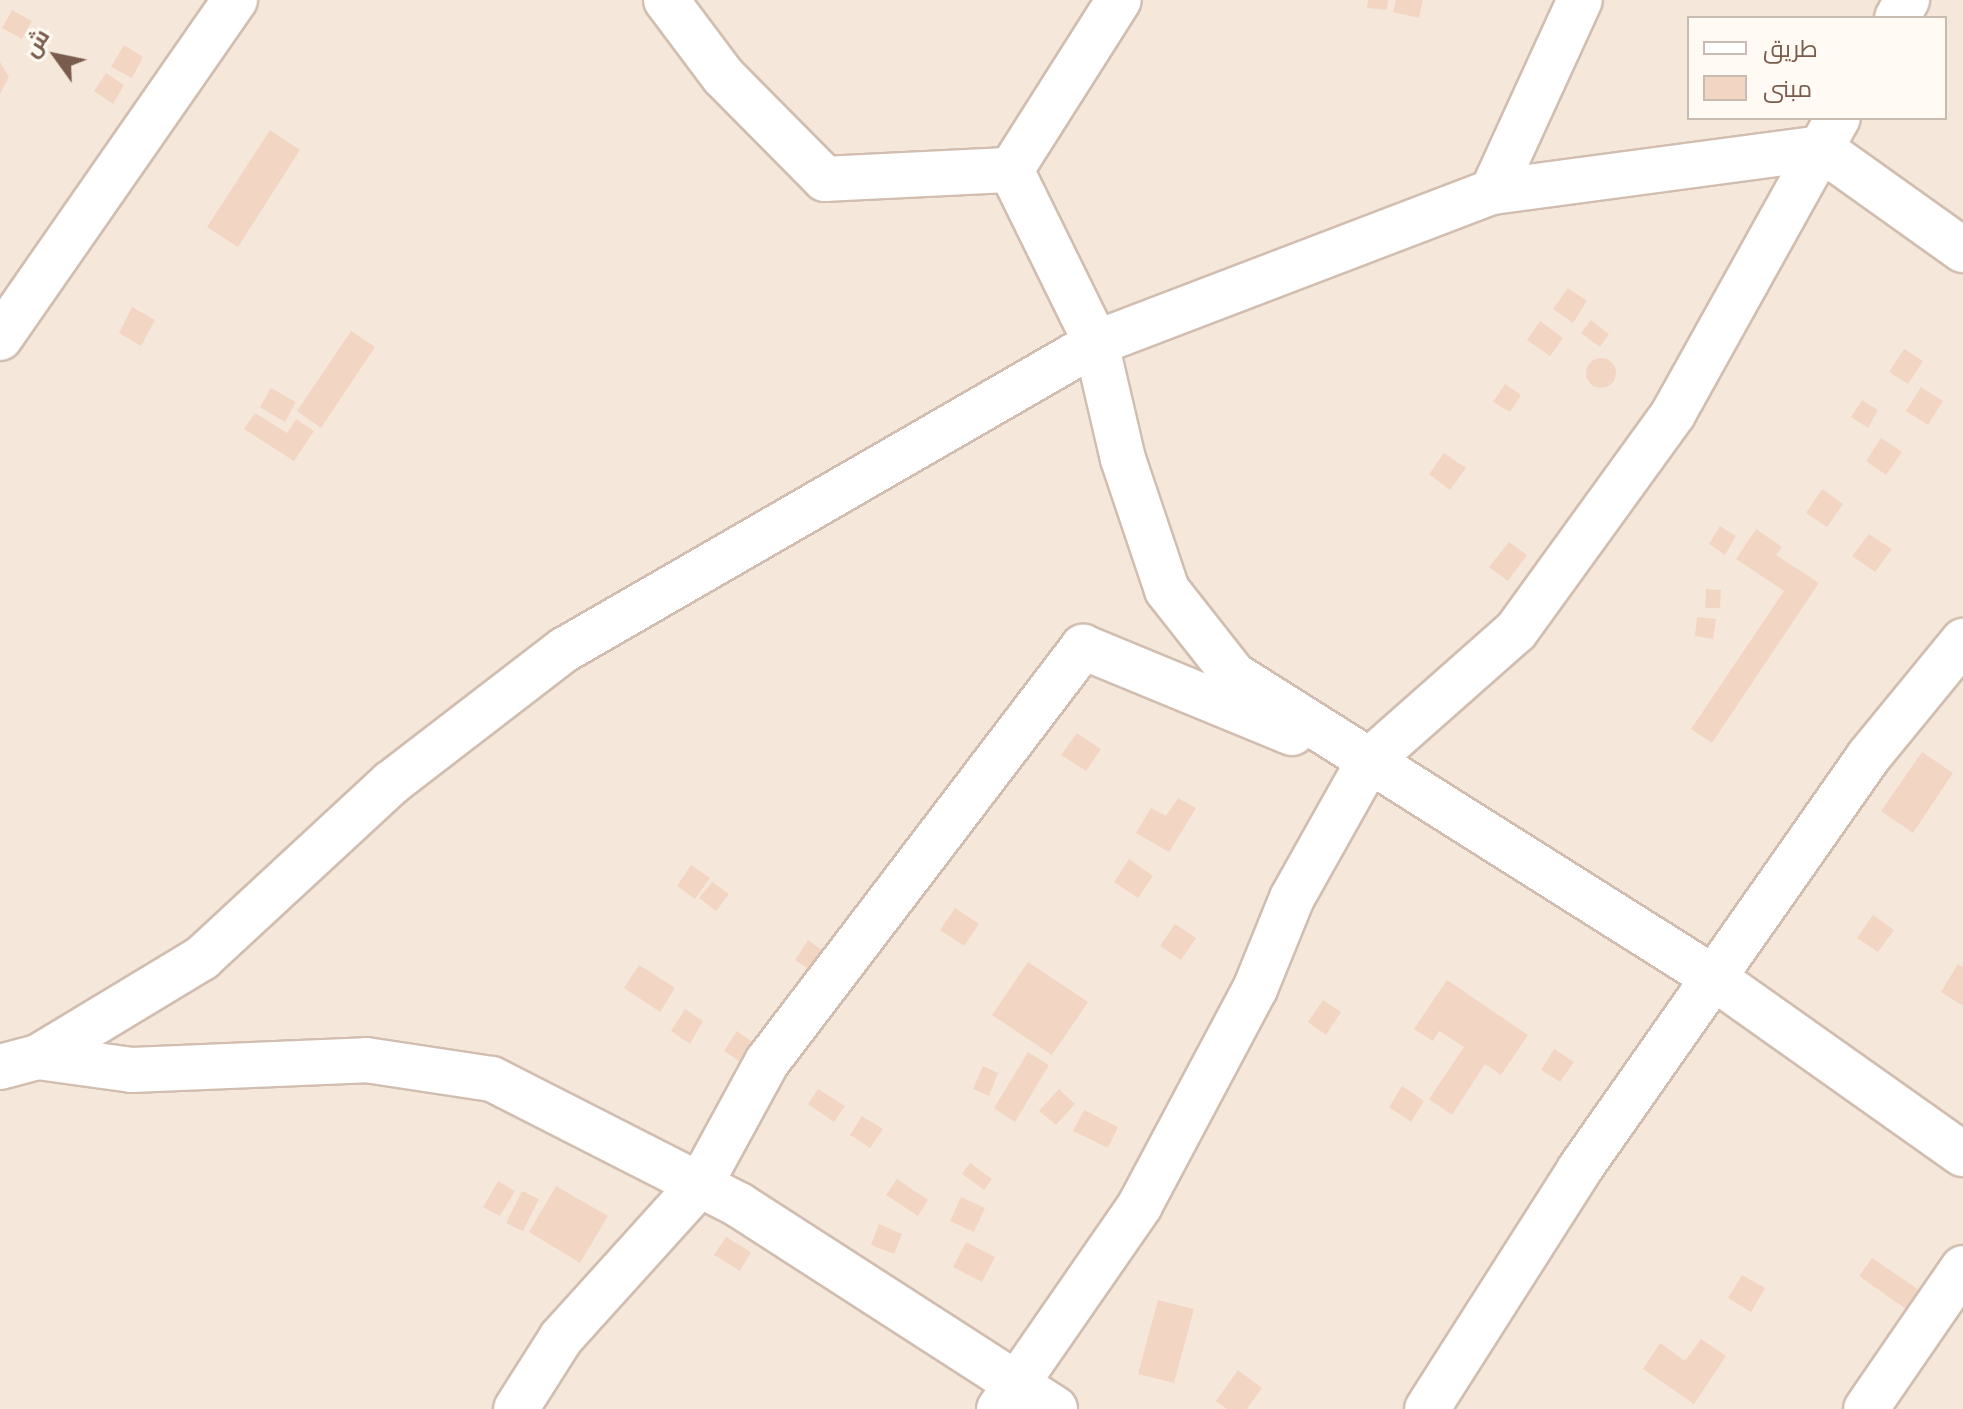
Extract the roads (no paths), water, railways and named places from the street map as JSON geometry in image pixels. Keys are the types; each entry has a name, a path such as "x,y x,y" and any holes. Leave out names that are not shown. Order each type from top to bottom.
{"street":[{"path":"0,338 235,0"},
{"path":"666,0 723,76 825,179 1011,170"},
{"path":"1011,170 1119,0"},
{"path":"1492,192 1580,0"},
{"path":"19,1062 202,958 391,783 564,650 1096,343 1492,192 1829,133"},
{"path":"1829,133 1963,250"},
{"path":"1008,1395 1140,1205 1255,989 1292,898 1369,761 1516,631 1673,414 1829,133"},
{"path":"1011,170 1096,343 1123,459 1167,590 1234,675 1714,978 1963,1154"},
{"path":"1427,1409 1579,1170 1869,756 1963,641"},
{"path":"516,1409 561,1338 701,1183 767,1062 1083,647 1253,720 1369,761"},
{"path":"19,1062 132,1070 366,1060 492,1079 701,1183 1008,1395 1055,1409"},
{"path":"1866,1409 1963,1268"}]}
